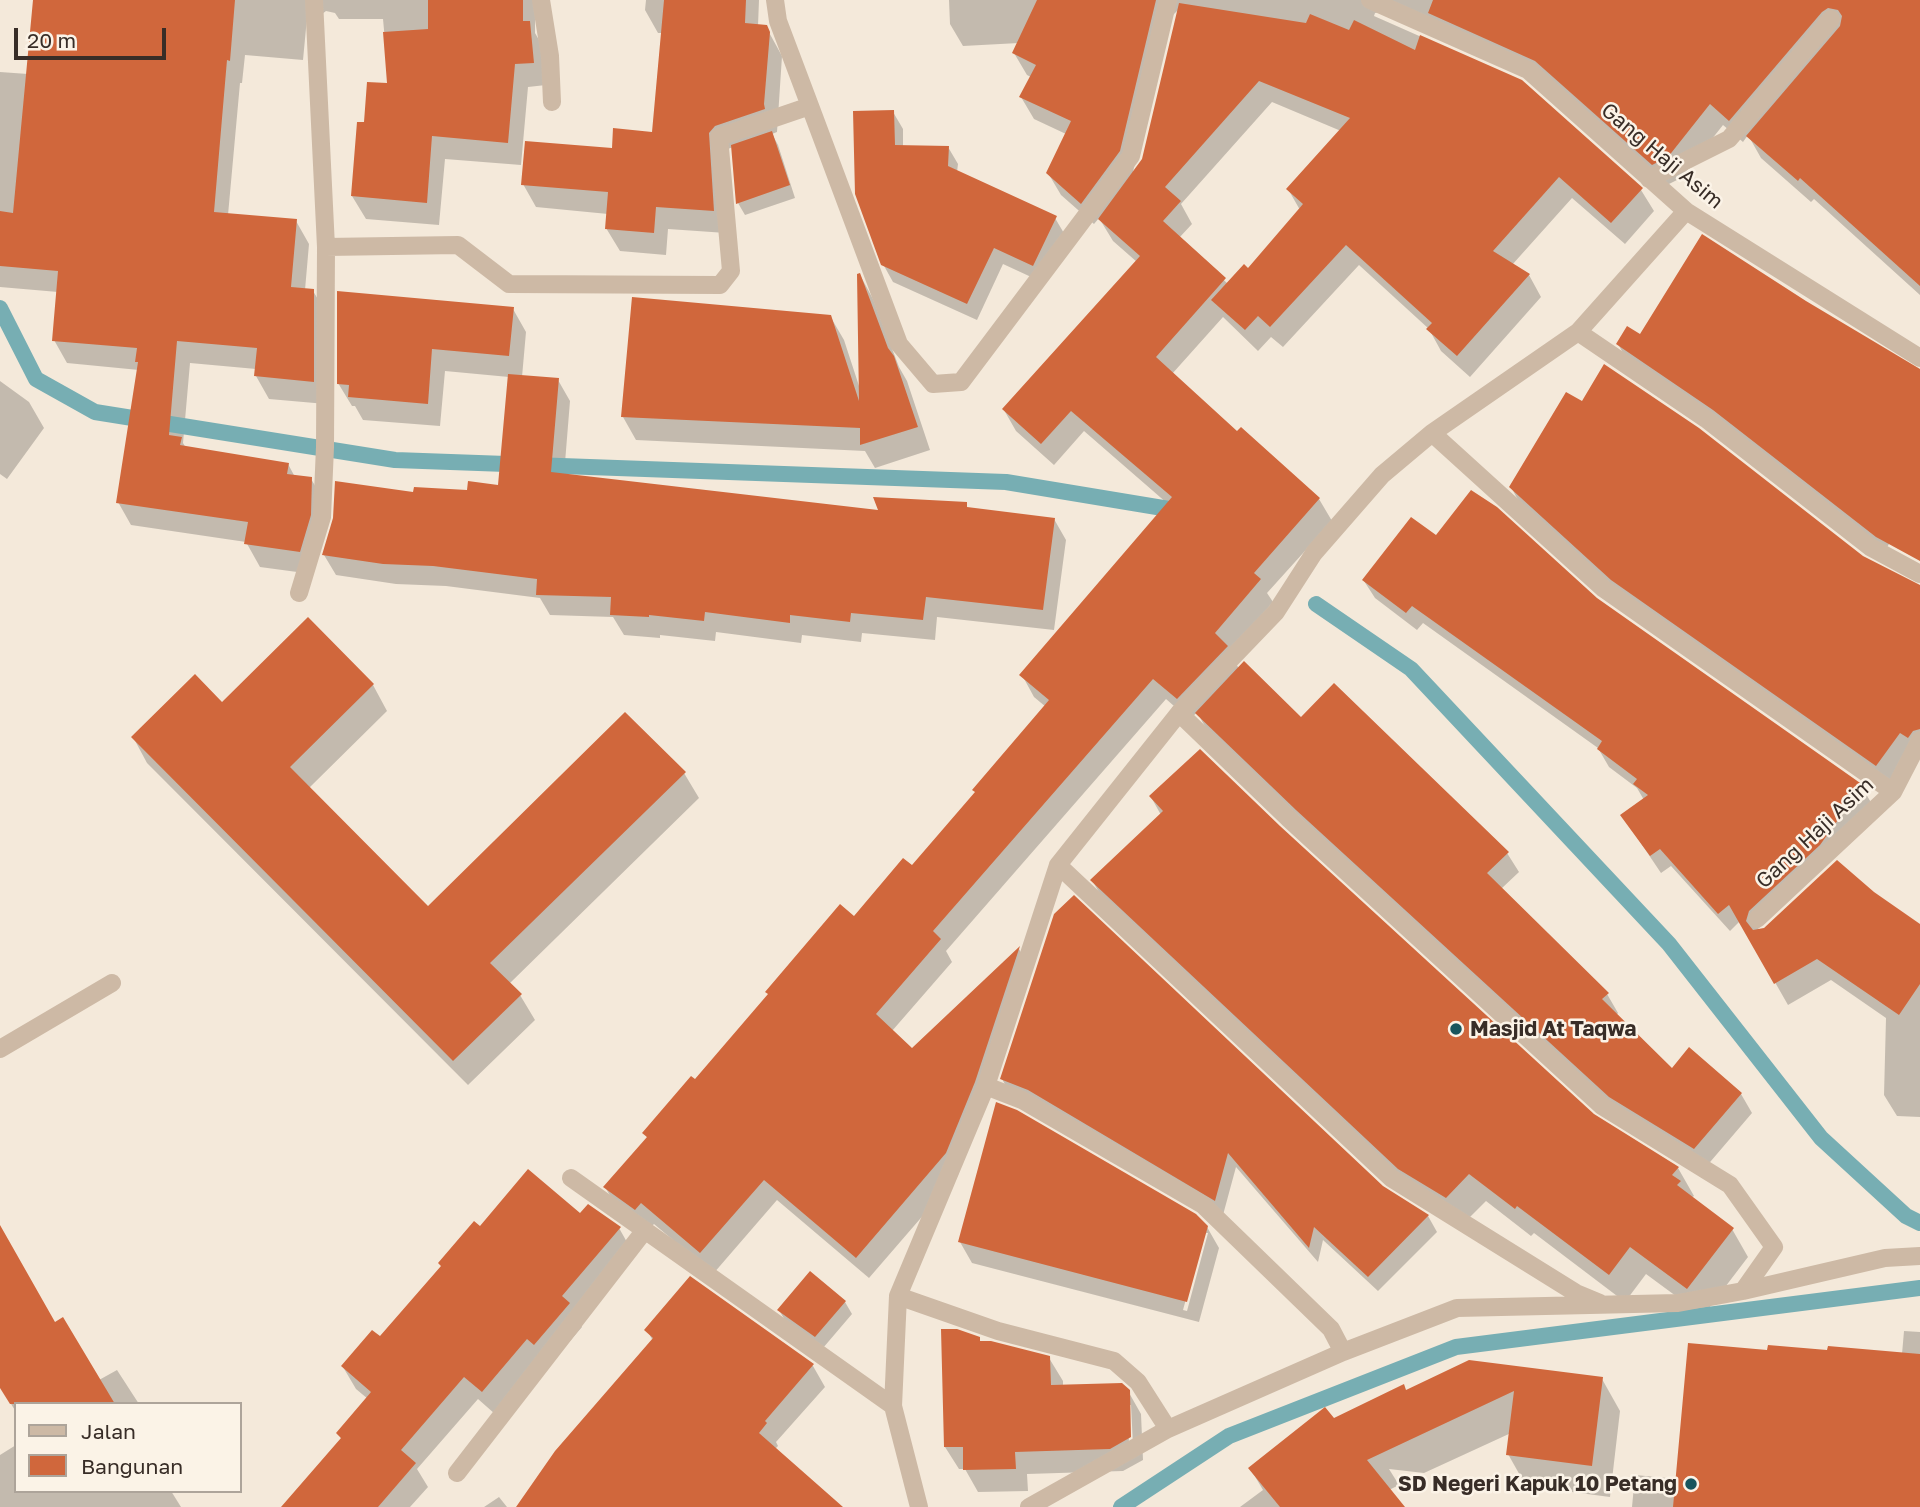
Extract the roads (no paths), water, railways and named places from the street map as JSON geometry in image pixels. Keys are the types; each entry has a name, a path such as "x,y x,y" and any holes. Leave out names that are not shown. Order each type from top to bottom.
{"street":[{"path":"299,593 322,517 325,447 326,247 313,0"},
{"path":"541,0 550,56 552,102"},
{"path":"775,0 778,21 899,344 933,384 961,382 1131,156 1168,0"},
{"name":"Gang Haji Asim","path":"1370,0 1528,70 1686,211 1920,358"},
{"path":"1649,179 1729,139 1831,19"},
{"path":"326,247 458,245 509,284 720,285 731,271 719,136 810,106"},
{"path":"919,1507 893,1406 898,1296 986,1086 1059,865 1179,713 1276,612 1314,553 1382,475 1432,433 1578,332 1686,211"},
{"path":"1578,332 1706,419 1870,547 1920,574"},
{"path":"1432,433 1604,589 1893,792"},
{"path":"1179,713 1288,818 1602,1106 1730,1185 1774,1247 1742,1291"},
{"name":"Gang Haji Asim","path":"1757,919 1893,792 1920,740"},
{"path":"1059,865 1391,1178 1576,1293 1606,1305"},
{"path":"0,1049 113,984"},
{"path":"986,1086 1022,1100 1203,1205 1331,1329 1343,1352"},
{"path":"571,1178 893,1406"},
{"path":"457,1474 646,1230"},
{"path":"1029,1507 1168,1429 1343,1352 1457,1308 1678,1303 1885,1258 1920,1256"},
{"path":"898,1296 998,1331 1114,1361 1138,1382 1168,1429"}],"waterway":[{"path":"0,308 36,379 95,412 395,460 1006,482 1181,511"},
{"path":"1316,604 1411,669 1669,944 1821,1138 1906,1216 1920,1223"},
{"path":"1121,1507 1229,1436 1456,1347 1920,1288"}],"place":[{"name":"Masjid At Taqwa","path":"1456,1029"},
{"name":"SD Negeri Kapuk 10 Petang","path":"1691,1484"}]}
